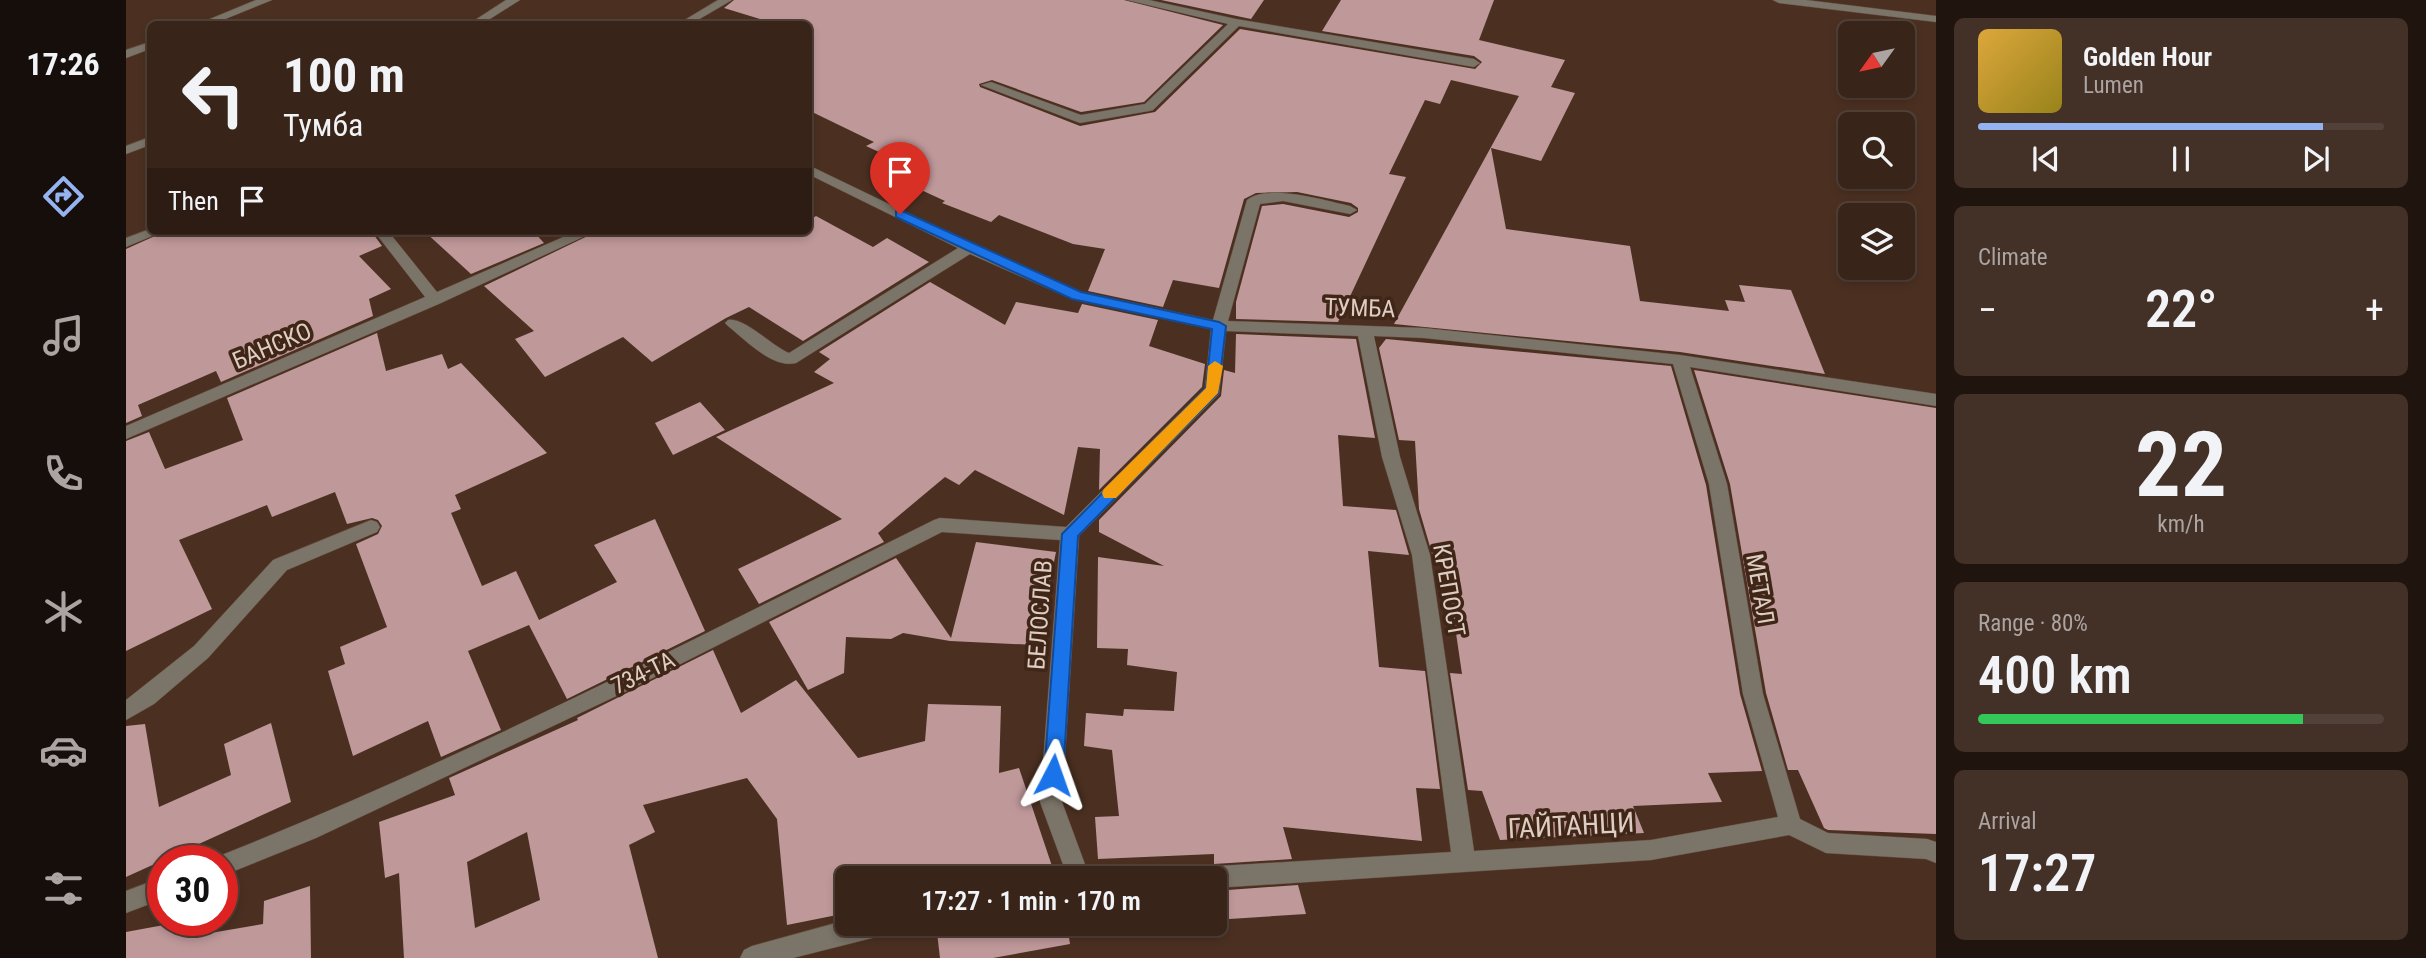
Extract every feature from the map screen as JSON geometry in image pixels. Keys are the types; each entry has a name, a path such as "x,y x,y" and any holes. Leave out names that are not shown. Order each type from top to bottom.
{"street":[{"path":"212,21 266,0"},
{"path":"480,21 514,0"},
{"path":"689,21 726,0"},
{"path":"1133,0 1236,22 1474,63"},
{"path":"1779,0 1936,19"},
{"path":"987,85 1080,119 1149,107 1236,22"},
{"path":"126,54 147,47"},
{"path":"126,150 147,142"},
{"name":"ТУМБА","path":"812,171 969,248 1077,296 1219,326 1424,333 1679,360 1936,400"},
{"name":"БЕЛОСЛАВ","path":"1075,866 1051,802 1070,534 1213,390 1219,326 1254,200 1283,197 1350,210"},
{"path":"126,243 147,235"},
{"path":"384,235 436,300 580,235"},
{"path":"733,323 772,352 790,359 969,248"},
{"name":"БАНСКО","path":"126,433 436,300"},
{"name":"КРЕПОСТ","path":"1365,331 1391,457 1421,555 1464,861"},
{"name":"МЕТАЛ","path":"1679,360 1718,484 1753,694 1791,825"},
{"name":"734-ТА","path":"238,858 308,831 620,685 940,524 1070,534"},
{"path":"126,710 147,698 201,652 280,565 371,527"},
{"path":"1791,825 1826,843 1927,849 1936,853"},
{"name":"ГАЙТАНЦИ","path":"1227,876 1651,850 1791,825"},
{"path":"126,902 147,894"},
{"path":"752,958 835,935"}],"building":[{"path":"734,0 1124,0 1223,25 1144,102 1081,112 992,80 979,84 980,87 1080,126 1155,112 1240,29 1475,69 1482,62 1474,56 1322,31 1341,0 1494,0 1479,40 1565,60 1551,87 1575,93 1541,161 1491,148 1506,229 1630,246 1640,301 1729,311 1725,300 1745,302 1739,285 1791,290 1825,374 1680,352 1394,324 1519,96 1451,80 1440,104 1425,100 1389,174 1406,177 1338,322 1236,319 1236,302 1262,206 1283,204 1349,217 1358,212 1358,208 1351,203 1297,192 1256,193 1244,199 1219,288 1173,280 1163,307 1088,291 1105,249 1073,244 999,215 991,222 942,203 945,201 906,183 922,172 866,146 874,142 812,112 812,21 766,21 724,8"},
{"path":"1161,0 1264,0 1251,19"},
{"path":"816,216 873,247 887,238 929,262 803,341 749,307 652,362 623,337 545,377 515,339 534,331 484,286 590,235 812,235 812,218"},
{"path":"157,235 374,235 382,246 359,256 391,289 369,299 373,316 221,382 216,371 138,405 142,416 126,423 126,249"},
{"path":"428,235 537,235 544,243 471,274"},
{"path":"930,282 1005,325 1016,302 1078,313 1082,304 1158,320 1149,346 1205,364 1202,387 1099,490 1100,449 1078,447 1064,515 975,470 959,485 945,477 878,533 884,542 759,604 738,569 842,519 716,437 834,383 814,372 830,359 819,352"},
{"path":"377,333 386,371 442,354 448,369 461,363 547,453 455,495 461,509 451,513 482,586 516,571 539,620 617,582 594,545 655,519 705,631 567,699 529,625 468,651 501,730 441,757 428,721 353,756 328,671 345,664 340,647 387,627 356,544 378,534 382,526 378,520 372,518 347,524 335,492 272,517 267,505 179,540 212,609 126,651 126,441 149,432 165,469 243,440 227,398"},
{"path":"1236,334 1356,339 1375,438 1338,435 1343,506 1396,510 1409,555 1368,551 1379,667 1425,671 1440,789 1416,788 1422,841 1283,827 1292,859 1214,864 1214,854 1098,859 1095,817 1119,816 1112,750 1084,746 1086,713 1123,716 1124,709 1174,711 1177,672 1127,665 1128,649 1097,648 1098,557 1164,566 1099,532 1099,520 1221,396 1224,370 1235,373"},
{"path":"1386,339 1671,366 1706,485 1740,694 1762,771 1708,773 1722,802 1633,806 1644,833 1500,840 1482,791 1468,790 1450,673 1462,674 1449,598 1448,558 1433,557 1419,509 1415,441 1399,440 1379,348"},
{"path":"1694,370 1936,408 1936,834 1828,830 1824,828 1798,770 1788,770 1766,693 1730,484"},
{"path":"700,402 725,430 673,455 655,423"},
{"path":"976,542 1056,552 1037,645 950,641 903,633 891,639 846,637 844,673 808,690 769,622 896,558 951,638"},
{"path":"713,650 741,713 796,680 858,758 925,741 928,704 1001,706 999,773 1019,768 1052,866 835,866 835,915 787,925 777,819 747,778 643,805 655,832 629,845 658,958 404,958 399,873 385,878 379,822 455,795 449,778 578,720 577,718","holes":["527,832 540,900 475,928 467,862"]},
{"path":"271,723 291,802 196,845 147,845 147,867 126,877 126,726 145,724 159,807 231,775 224,744"},
{"path":"1298,885 1306,914 1227,919 1227,890"},
{"path":"310,886 311,958 126,958 126,932 147,928 147,936 238,936 238,928 263,924 264,901"},
{"path":"937,936 1069,936 1070,944 993,958 940,958"}],"slow traffic":[{"path":"1110,493 1213,390 1215,366"}],"route":[{"path":"900,214 1077,296 1219,326 1213,390 1070,534 1053,775"}]}
